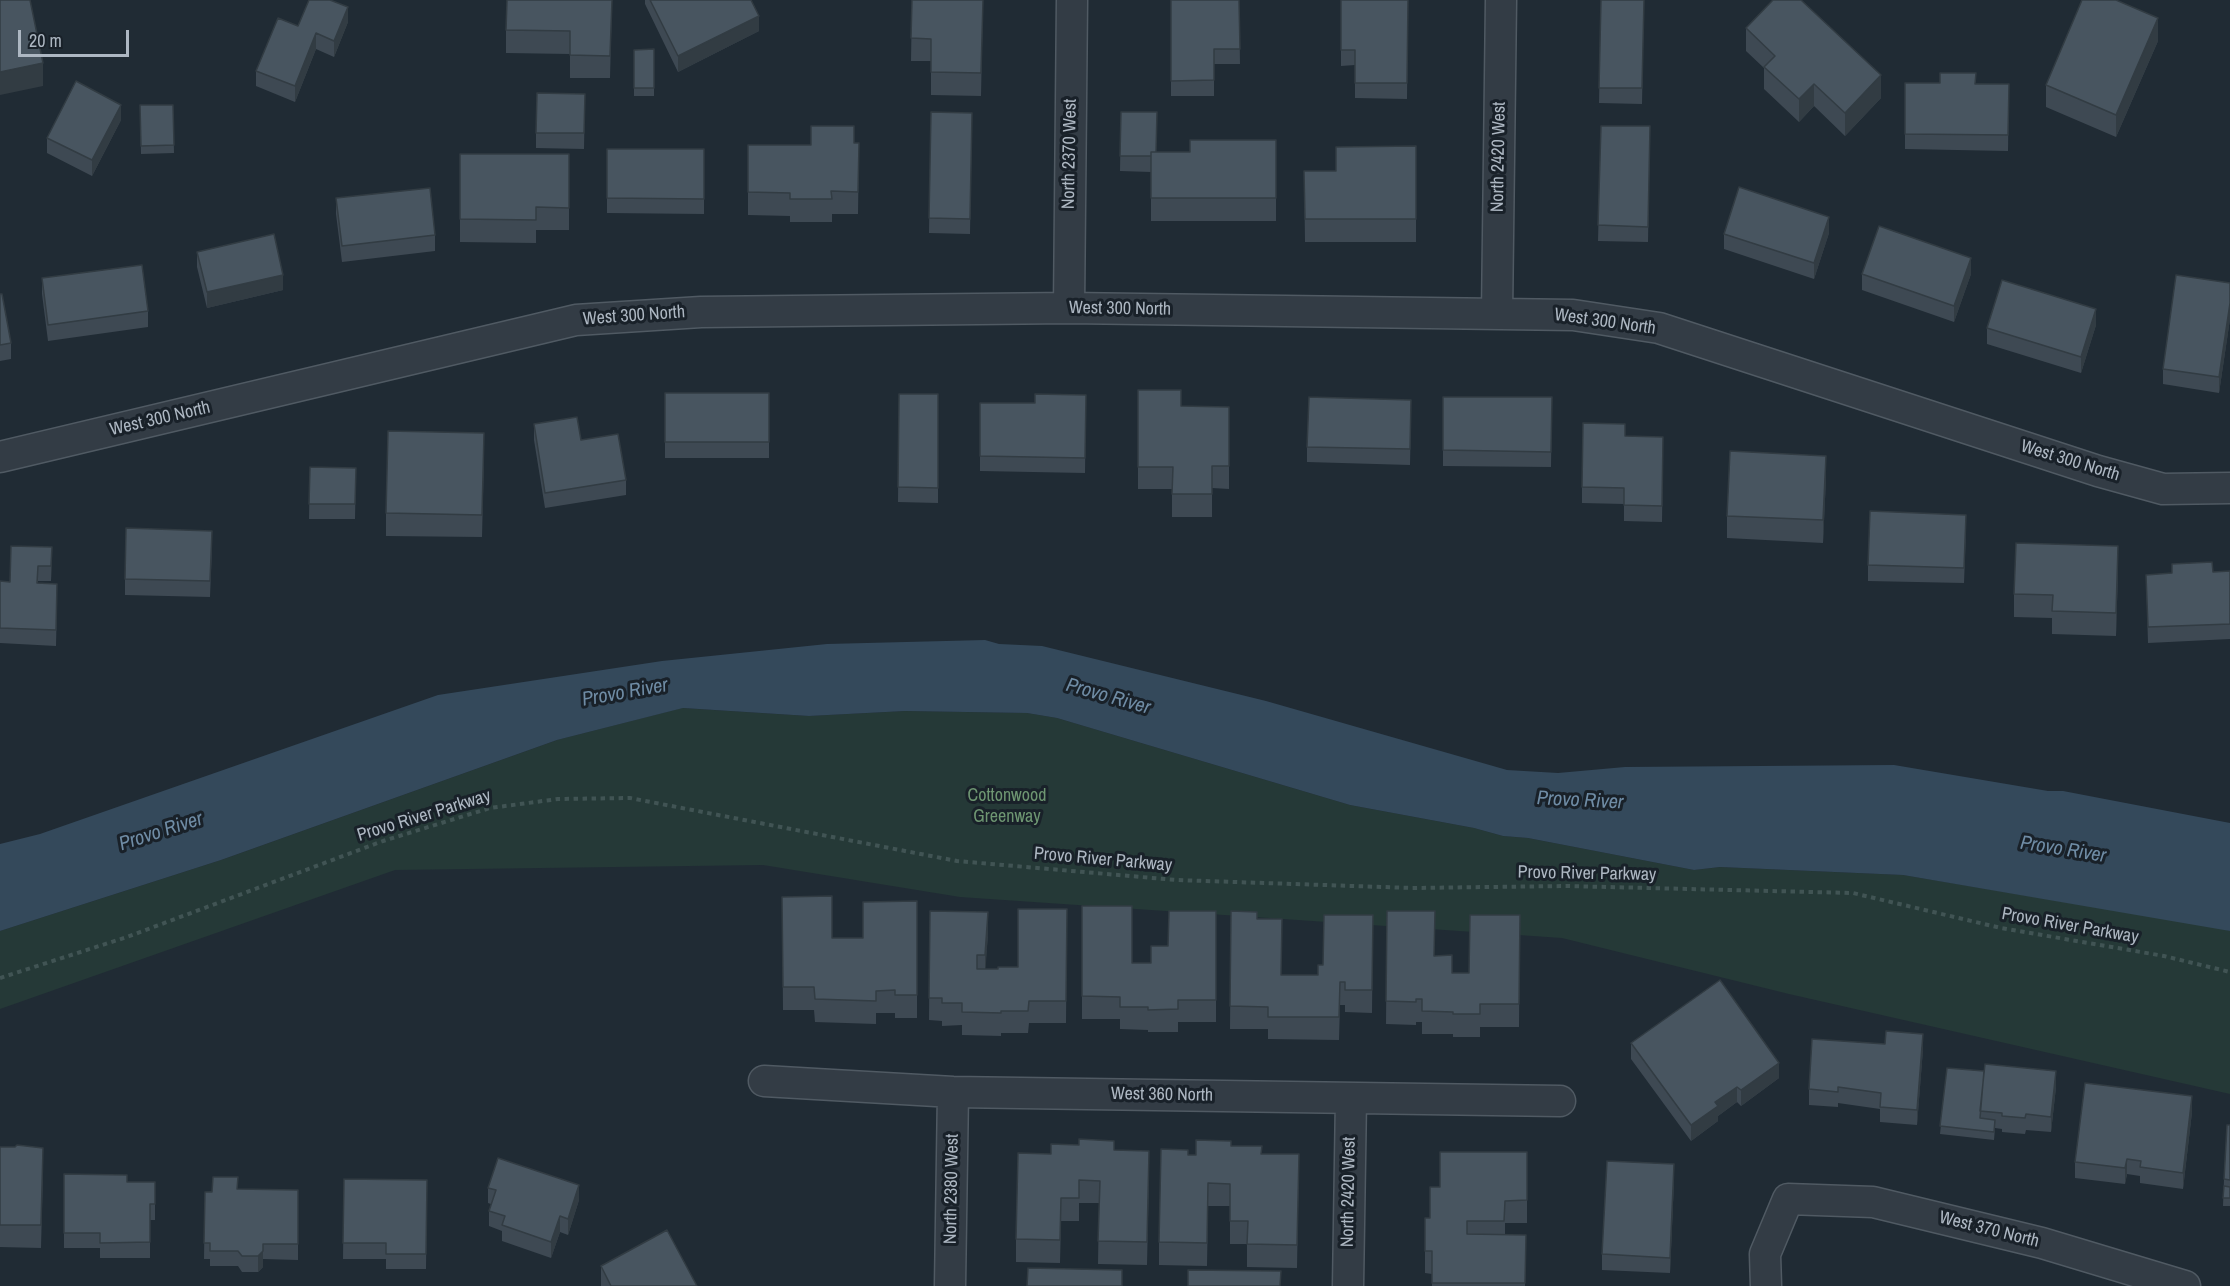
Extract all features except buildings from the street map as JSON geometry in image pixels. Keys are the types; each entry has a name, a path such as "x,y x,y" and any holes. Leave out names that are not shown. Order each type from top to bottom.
{"street":[{"name":"North 2370 West","path":"1069,308 1072,0"},
{"name":"North 2420 West","path":"1497,314 1501,0"},
{"name":"West 300 North","path":"0,457 576,320 701,312 1069,308 1573,315 1659,328 2098,471 2163,489 2230,488"},
{"name":"West 360 North","path":"764,1081 953,1092 1560,1101"},
{"name":"North 2380 West","path":"951,1286 953,1092"},
{"name":"North 2420 West","path":"1348,1286 1351,1098"},
{"name":"West 370 North","path":"1766,1286 1765,1254 1788,1199 1873,1202 2042,1243 2185,1286"}],"path":[{"name":"Provo River Parkway","path":"0,978 127,937 383,841 490,808 558,799 618,798 630,798 957,861 1176,880 1413,888 1567,886 1853,893 2001,928 2164,956 2230,972"}],"green space":[{"name":"Cottonwood Greenway","path":"682,708 809,716 905,711 1027,713 1057,718 1350,805 1474,828 1503,836 1528,838 1694,870 1720,867 1903,875 2220,928 2230,931 2230,1094 1789,994 1562,938 960,897 763,865 395,870 0,1009 0,931 221,860 557,740"}],"water":[{"name":"Provo River","path":"985,640 999,644 1042,646 1266,701 1507,770 1558,773 1625,767 1894,765 2048,791 2063,791 2230,823 2230,931 1903,875 1720,867 1694,870 1528,838 1503,836 1474,828 1350,805 1057,718 1027,713 905,711 809,716 683,708 557,740 221,860 0,931 0,844 40,834 438,695 662,661 827,644"}]}
